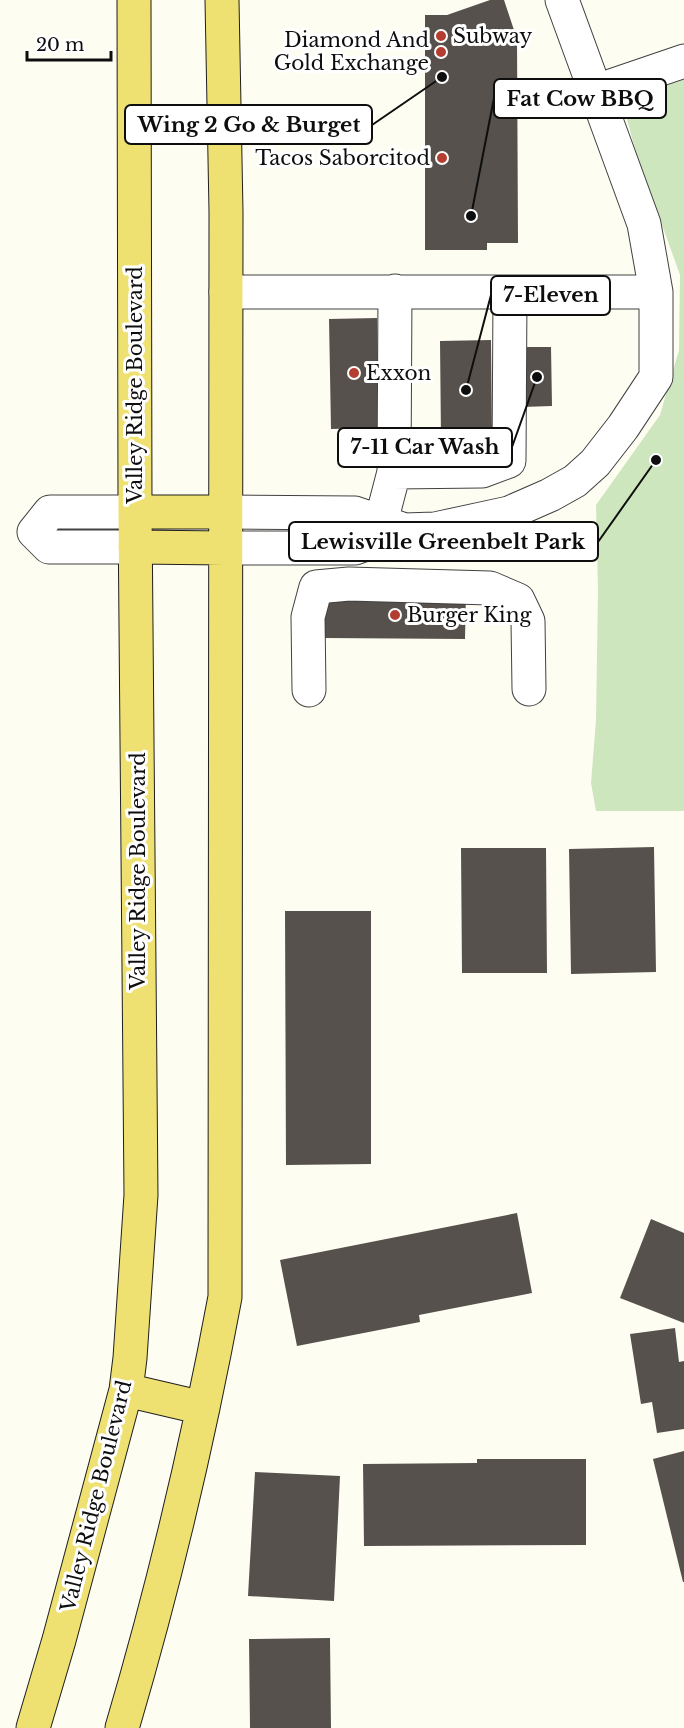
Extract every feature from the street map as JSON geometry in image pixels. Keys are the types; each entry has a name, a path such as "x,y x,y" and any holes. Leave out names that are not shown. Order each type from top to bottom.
{"main road":[{"name":"Valley Ridge Boulevard","path":"33,1728 126,1390 141,1195 135,547 134,0"},
{"path":"122,1728 159,1594 203,1408 225,1297 226,213 222,0"},
{"path":"135,512 225,512"},
{"path":"135,547 225,548"},
{"path":"126,1390 203,1408"}],"lane":[{"path":"225,548 355,548 387,531 435,529 509,513 575,481 595,463 623,427 656,377 656,292 644,224 562,0"},
{"path":"596,91 684,61"},
{"path":"387,531 394,472 395,291"},
{"path":"225,292 656,292"},
{"path":"394,472 482,471 509,461 510,292"},
{"path":"135,512 50,512 34,532 49,547 135,547"},
{"path":"225,512 355,513 387,531"},
{"path":"309,690 308,617 316,587 349,584 490,588 518,600 528,621 529,689"}],"green space":[{"path":"684,71 684,811 596,811 591,783 596,720 598,591 596,505 660,415 679,350 680,275 635,149 625,112 636,86"}],"building":[{"path":"490,0 504,0 517,39 518,243 487,243 487,250 425,250 425,15 447,15"},
{"name":"Exxon","path":"377,318 379,428 331,429 329,319"},
{"path":"491,340 492,438 441,438 440,341"},
{"path":"521,347 551,347 552,406 522,407"},
{"name":"Burger King","path":"325,590 466,591 465,639 325,638"},
{"path":"654,847 656,972 571,974 569,849"},
{"path":"461,848 546,848 547,973 462,973"},
{"path":"285,911 371,911 371,1164 286,1165"},
{"path":"517,1213 532,1293 419,1315 420,1322 297,1346 280,1260"},
{"path":"651,1219 684,1233 684,1323 620,1298"},
{"path":"675,1328 679,1362 684,1361 684,1429 657,1433 652,1402 641,1404 630,1334"},
{"path":"684,1451 684,1582 683,1582 653,1459"},
{"path":"477,1459 586,1459 586,1545 364,1546 363,1464 477,1463"},
{"path":"255,1472 340,1476 334,1601 248,1596"},
{"path":"330,1638 331,1728 250,1728 249,1639"}],"place":[{"name":"Subway","path":"441,36"},
{"name":"Diamond And Gold Exchange","path":"441,52"},
{"name":"Wing 2 Go & Burget","path":"442,77"},
{"name":"Tacos Saborcitod","path":"442,158"},
{"name":"Fat Cow BBQ","path":"471,216"},
{"name":"Exxon","path":"354,373"},
{"name":"7-11 Car Wash","path":"537,377"},
{"name":"7-Eleven","path":"466,390"},
{"name":"Lewisville Greenbelt Park","path":"656,460"},
{"name":"Burger King","path":"395,615"}]}
